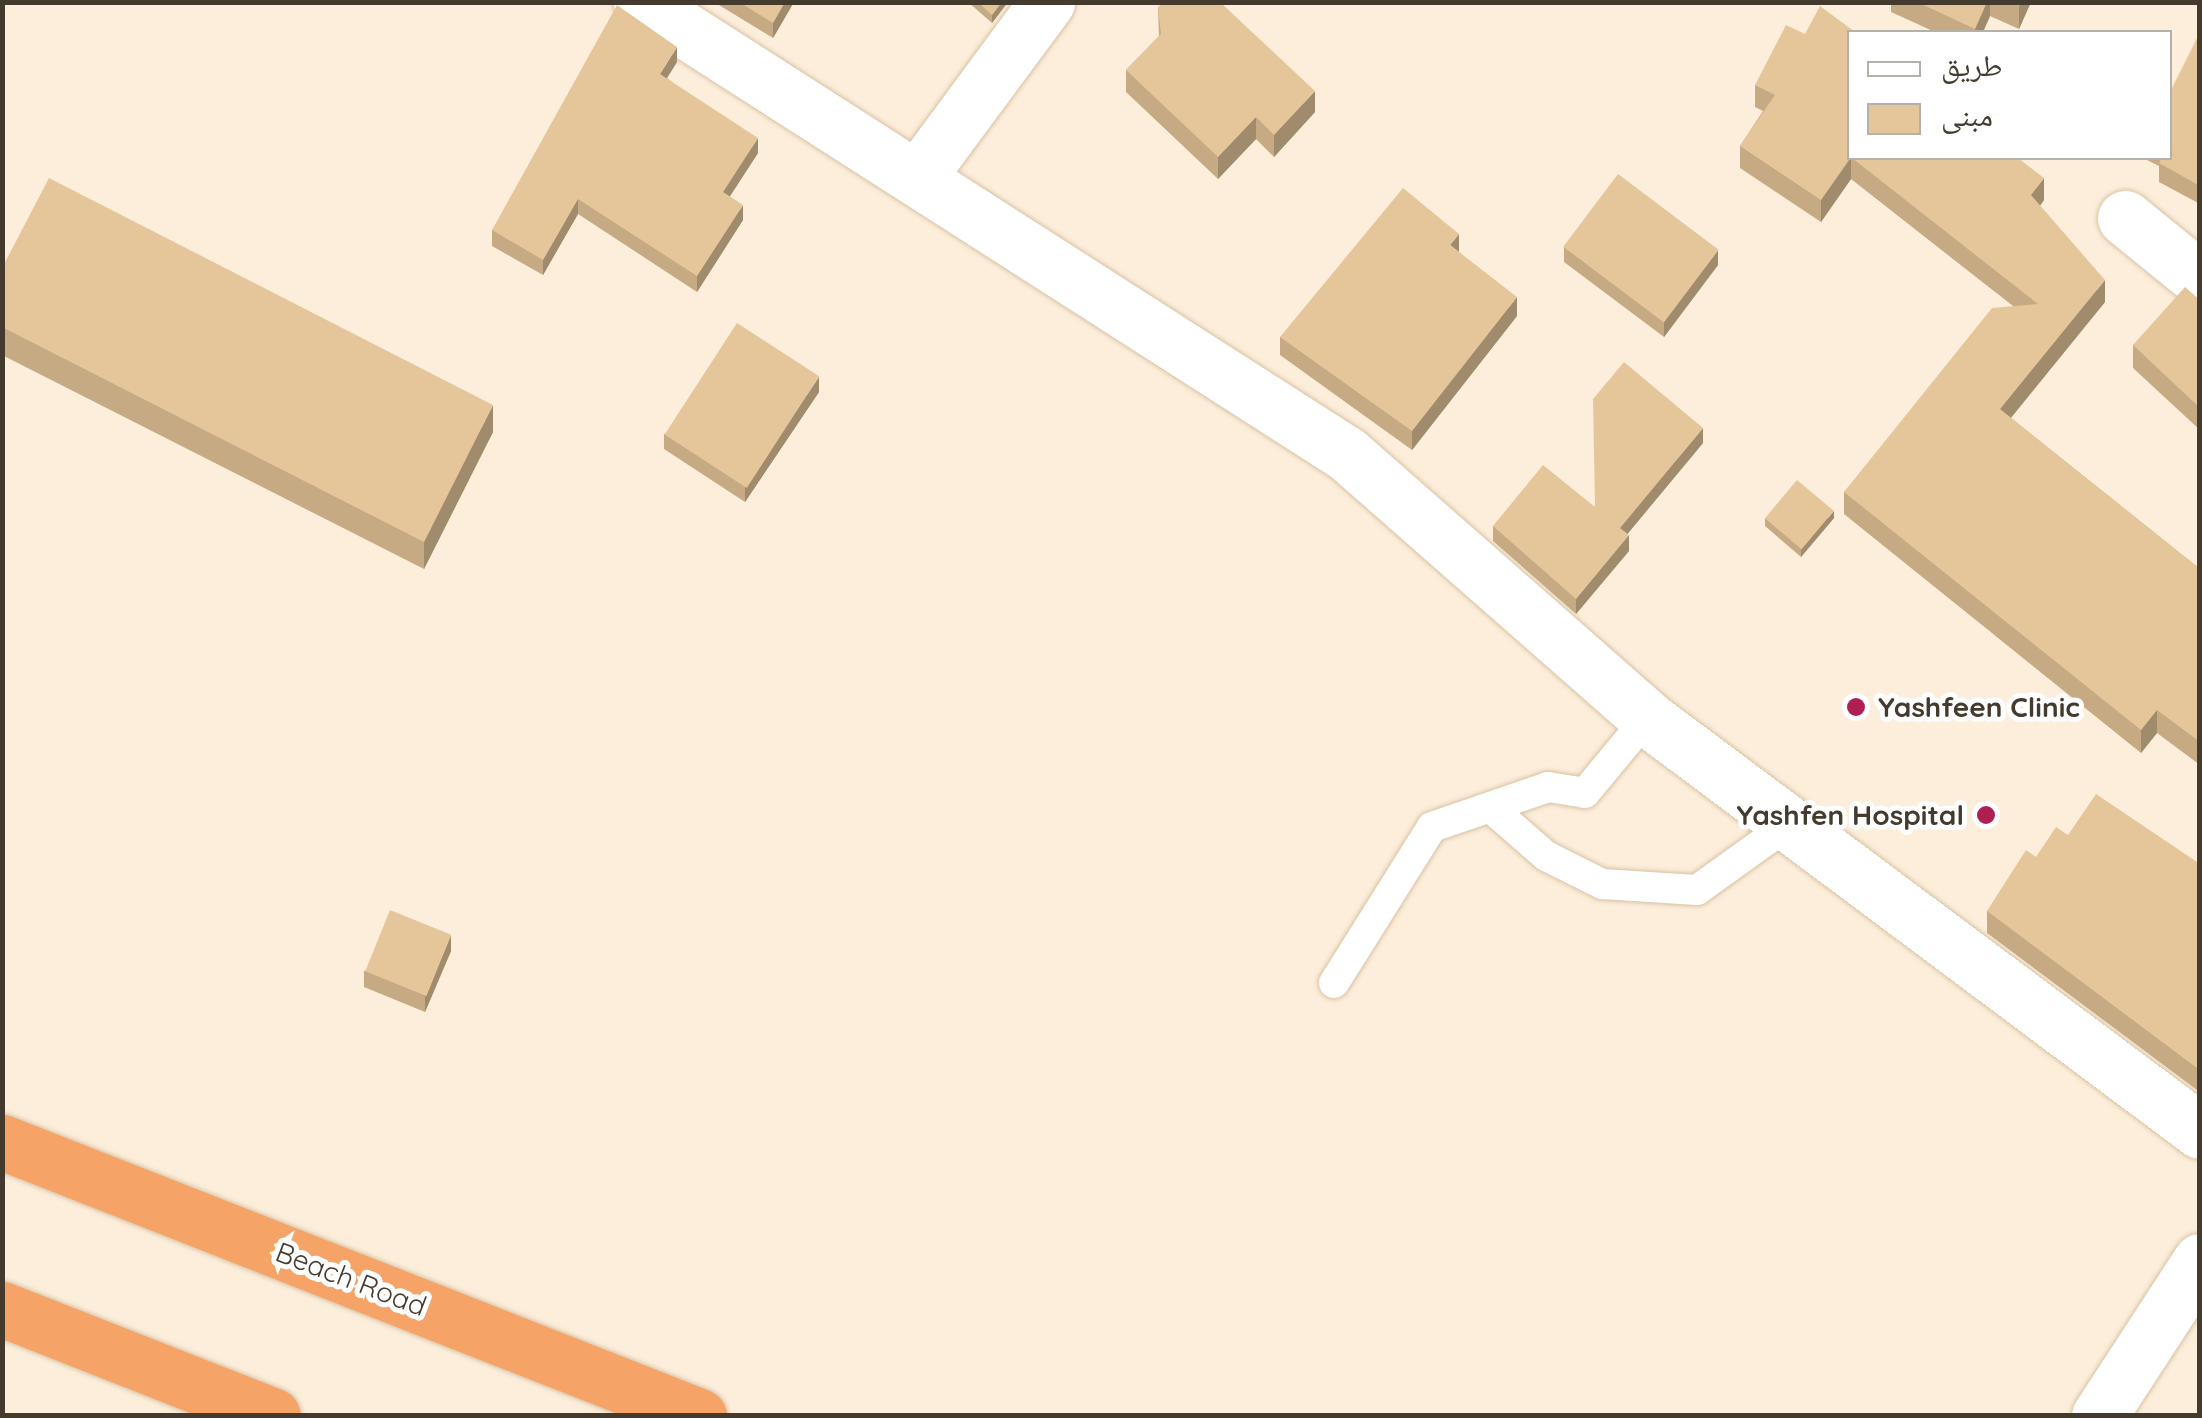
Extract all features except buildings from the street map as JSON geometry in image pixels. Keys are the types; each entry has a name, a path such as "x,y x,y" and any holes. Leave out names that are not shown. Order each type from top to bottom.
{"highway":[{"name":"Beach Road","path":"2,1142 699,1416"},
{"path":"2,1309 273,1416"}],"street":[{"path":"641,2 1347,454 1648,718 2200,1131"},
{"path":"917,178 1047,2"},
{"path":"2124,218 2200,279"},
{"path":"2099,1416 2200,1260"}],"lane":[{"path":"1334,983 1432,827 1548,787 1585,793 1648,718"},
{"path":"1491,808 1546,856 1602,884 1697,890 1788,824"}],"place":[{"name":"Yashfeen Clinic","path":"1856,707"},
{"name":"Yashfen Hospital","path":"1986,815"}]}
